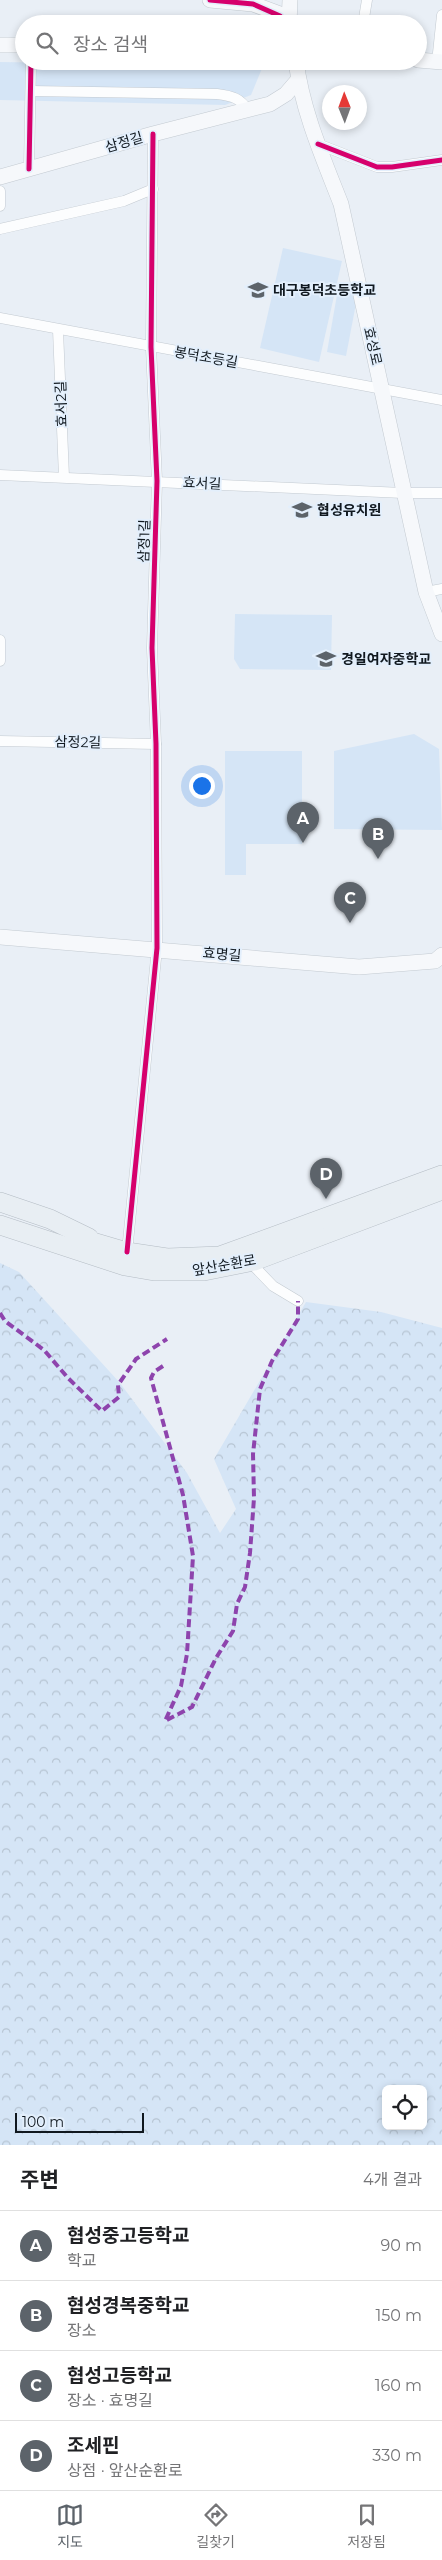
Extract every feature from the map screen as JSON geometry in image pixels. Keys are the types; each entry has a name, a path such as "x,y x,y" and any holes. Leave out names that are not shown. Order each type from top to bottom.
{"highway":[{"name":"앞산순환로","path":"0,1225 106,1253 127,1252 167,1258 220,1256 442,1175"},
{"name":"앞산순환로","path":"0,1212 106,1253 124,1266 154,1271 204,1271 250,1262 442,1190"},
{"path":"0,1202 50,1219 106,1253"},
{"path":"0,1231 78,1256 106,1253"}],"street":[{"path":"210,0 253,4 274,15"},
{"path":"286,15 290,0"},
{"path":"364,15 366,0"},
{"path":"427,61 440,62 442,16"},
{"path":"0,45 15,45"},
{"path":"29,169 31,70"},
{"name":"효성로","path":"297,70 298,80 318,144 341,204 426,592 442,634"},
{"name":"삼정길","path":"0,177 153,134 248,111 279,99 298,80"},
{"path":"31,91 218,94 231,96 243,102 248,111"},
{"name":"삼정1길","path":"127,1252 157,948 156,744 152,648 157,480 151,347 153,134"},
{"path":"318,144 377,167 392,167 442,160"},
{"path":"0,229 124,202 153,189"},
{"path":"0,191 0,206"},
{"name":"봉덕초등길","path":"0,318 442,400"},
{"name":"효서2길","path":"58,330 64,477"},
{"name":"효서길","path":"0,475 157,480 403,493 442,492"},
{"path":"426,592 442,589"},
{"path":"0,640 0,662"},
{"name":"삼정2길","path":"0,741 156,744"},
{"name":"효명길","path":"0,937 157,948 359,967 435,961 442,955"},
{"path":"250,1262 273,1286 298,1301"}],"green space":[{"path":"0,62 15,62 15,70 261,70 251,95 225,105 0,100"},
{"path":"283,248 342,261 319,362 260,348"},
{"path":"338,289 358,293 346,356 327,352"},
{"path":"235,614 332,615 331,670 240,669 234,659"},
{"path":"414,734 439,749 442,830 334,829 334,751"},
{"path":"225,751 302,751 302,844 246,844 246,875 225,875"},
{"path":"0,1263 19,1272 120,1383 187,1473 220,1533 236,1509 214,1459 306,1302 381,1312 442,1328 442,2145 0,2145"}],"marked path":[{"path":"163,1366 154,1372 151,1378 183,1495 193,1556 187,1654 181,1686 165,1721 192,1707 216,1658 233,1631 237,1604 245,1587 250,1553 254,1498 253,1454 260,1389 272,1361 298,1319 298,1301"},
{"path":"0,1313 5,1321 44,1350 68,1378 102,1411 119,1397 118,1385 136,1359 167,1339"}],"cycle path":[{"path":"210,0 253,4 278,15"},
{"path":"29,169 31,70"},
{"path":"127,1252 157,948 156,744 152,648 157,481 151,347 153,134"},
{"path":"318,144 377,167 392,167 442,160"}],"place":[{"name":"대구봉덕초등학교","path":"258,290"},
{"name":"협성유치원","path":"302,510"},
{"name":"경일여자중학교","path":"326,659"},
{"name":"협성중고등학교","path":"303,843"},
{"name":"협성경복중학교","path":"378,859"},
{"name":"협성고등학교","path":"350,923"},
{"name":"조세핀","path":"326,1199"}]}
